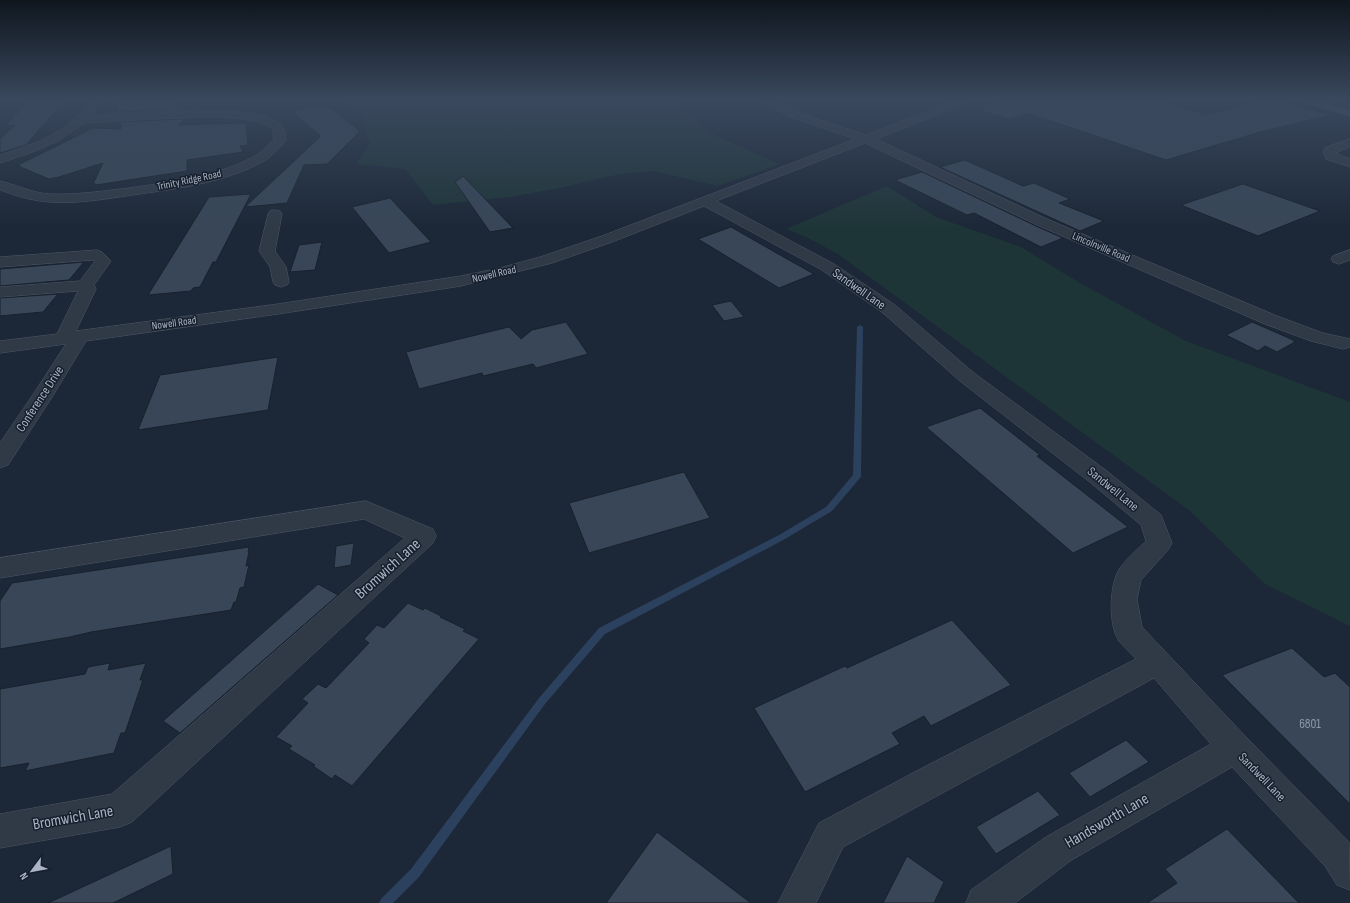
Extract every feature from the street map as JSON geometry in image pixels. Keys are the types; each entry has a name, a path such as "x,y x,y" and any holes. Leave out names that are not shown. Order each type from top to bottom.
{"street":[{"path":"0,159 40,143"},
{"name":"Trinity Ridge Road","path":"0,185 13,191 49,198 75,198 106,195 185,182 226,172 255,161 271,151 277,143"},
{"name":"Nowell Road","path":"0,347 293,307 480,278 559,256 705,201 851,143"},
{"name":"Lincolnville Road","path":"875,143 1042,222 1257,314 1317,337 1344,343"},
{"path":"1350,143 1329,151 1330,156 1350,163"},
{"path":"0,195 13,191"},
{"name":"Sandwell Lane","path":"705,201 828,266 889,309 967,377 1099,477 1152,522 1159,544 1129,576 1124,599 1129,632 1235,748 1337,854 1350,872"},
{"path":"275,214 267,251 278,267 281,282"},
{"path":"0,262 91,256 97,256 104,261 85,286 0,292"},
{"name":"Conference Drive","path":"0,460 44,394 71,338 88,288 85,286"},
{"name":"Bromwich Lane","path":"0,568 366,510 424,536 120,810 0,831"},
{"path":"796,903 831,836 938,777 1158,662"},
{"name":"Handsworth Lane","path":"984,903 1058,849 1235,748"}],"green space":[{"path":"370,143 732,143 780,164 718,186 653,171 620,174 560,188 510,197 433,205 405,169 356,164"},
{"path":"887,186 936,217 1021,247 1080,283 1186,341 1350,402 1350,626 1265,584 1190,511 838,254 808,238 786,229"}],"building":[{"path":"0,143 28,143 26,145 0,153"},
{"path":"62,143 248,143 248,145 240,146 243,152 187,160 187,171 96,185 93,184 103,163 49,179 18,165"},
{"path":"313,143 348,143 327,164 304,165 287,203 245,207"},
{"path":"1116,143 1223,143 1166,160"},
{"path":"965,160 1023,186 1034,183 1070,199 1059,203 1104,221 1080,231 940,167"},
{"path":"922,172 1063,238 1041,247 974,213 967,215 895,180"},
{"path":"463,176 513,228 490,232 455,182"},
{"path":"1243,184 1320,211 1258,236 1181,205"},
{"path":"251,194 216,262 213,262 200,287 193,288 191,291 148,295 209,197"},
{"path":"390,198 431,242 389,253 352,207"},
{"path":"731,227 814,274 779,288 698,239"},
{"path":"322,242 315,270 290,272 299,245"},
{"path":"84,262 69,280 0,286 0,269"},
{"path":"58,294 43,312 0,316 0,298"},
{"path":"731,301 744,317 724,321 712,305"},
{"path":"566,322 588,354 536,368 533,364 483,376 482,373 419,389 406,352 509,327 521,339 532,330"},
{"path":"1252,322 1295,342 1277,352 1265,346 1258,351 1226,335"},
{"path":"278,357 268,410 138,430 160,375"},
{"path":"980,408 1040,455 1037,456 1128,527 1073,553 926,427"},
{"path":"684,472 710,518 589,553 569,503"},
{"path":"354,543 351,565 334,568 336,546"},
{"path":"249,547 246,566 249,565 244,587 240,588 236,602 234,602 231,610 91,632 0,649 0,601 12,583"},
{"path":"318,584 338,595 180,733 163,721"},
{"path":"408,603 423,610 425,608 441,616 440,617 465,629 463,631 479,639 352,786 335,775 332,779 313,766 315,765 289,749 292,746 276,737 308,703 302,699 318,684 326,688 369,643 364,639 377,625 384,628"},
{"path":"952,620 1011,685 931,726 924,716 892,733 900,744 805,792 754,708 845,666 847,668"},
{"path":"1292,648 1324,677 1335,673 1350,687 1350,804 1222,675"},
{"path":"110,663 108,670 146,663 140,680 143,680 125,733 121,733 114,753 25,771 29,763 0,768 0,689 85,674 88,667"},
{"path":"1126,740 1149,762 1090,797 1069,773"},
{"path":"1038,791 1060,815 996,854 976,827"},
{"path":"1227,829 1299,903 1147,903 1177,883 1165,869"},
{"path":"657,832 751,903 606,903"},
{"path":"171,846 173,874 113,903 48,903"},
{"path":"907,856 944,882 934,903 883,903"}],"waterway":[{"path":"385,903 415,873 542,701 602,631 782,537 829,509 857,476 860,327"}]}
